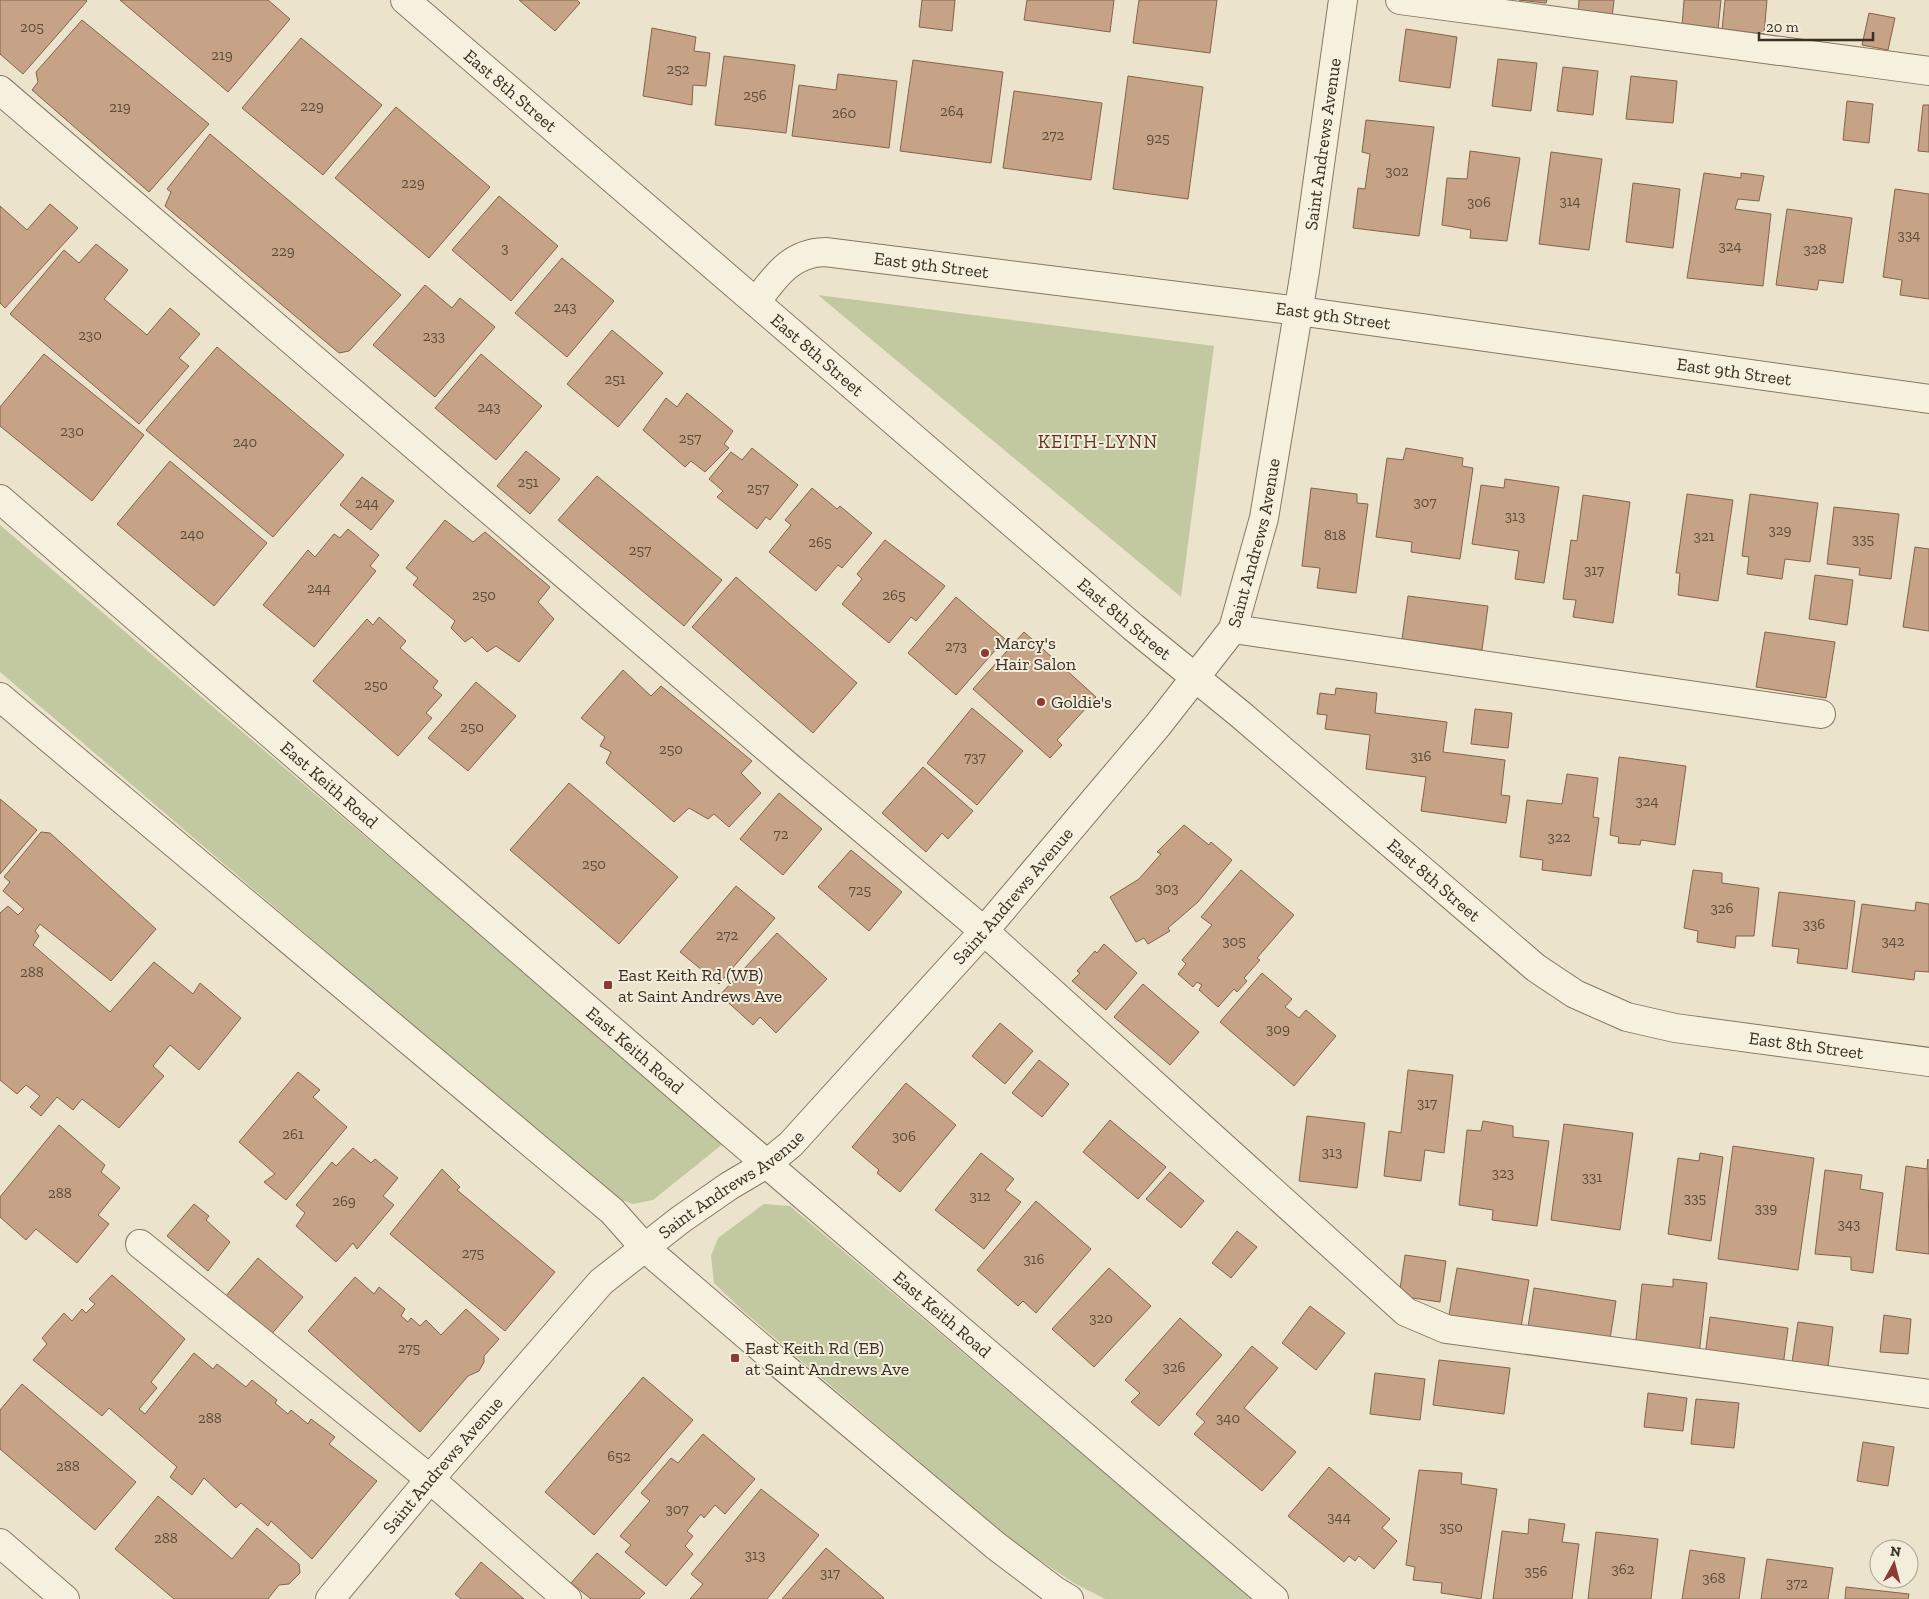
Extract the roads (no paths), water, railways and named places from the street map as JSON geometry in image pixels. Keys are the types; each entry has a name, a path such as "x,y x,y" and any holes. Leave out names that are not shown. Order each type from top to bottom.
{"street":[{"name":"East 8th Street","path":"405,0 1133,626 1536,968 1575,994 1627,1017 1675,1028 1929,1062"},
{"name":"Saint Andrews Avenue","path":"330,1599 430,1479 601,1282 729,1186 768,1163 791,1144 984,931 1196,678 1233,629 1264,518 1299,311 1343,0"},
{"path":"1400,0 1929,71"},
{"path":"0,90 789,767 984,931 1406,1312 1446,1329 1929,1394"},
{"name":"East 9th Street","path":"756,302 777,274 795,260 810,252 825,252 1299,311 1929,399"},
{"name":"East Keith Road","path":"0,499 1274,1599"},
{"path":"1233,629 1821,714"},
{"path":"0,696 612,1211 644,1248 996,1546 1054,1590 1069,1599"},
{"path":"140,1244 430,1479 567,1599"},
{"path":"0,1543 65,1599"}],"place":[{"name":"Marcy's Hair Salon","path":"985,653"},
{"name":"Goldie's","path":"1041,702"},
{"name":"East Keith Rd (WB) at Saint Andrews Ave","path":"608,985"},
{"name":"East Keith Rd (EB) at Saint Andrews Ave","path":"735,1358"}],"district":[{"name":"KEITH-LYNN","path":"1098,441"}]}
